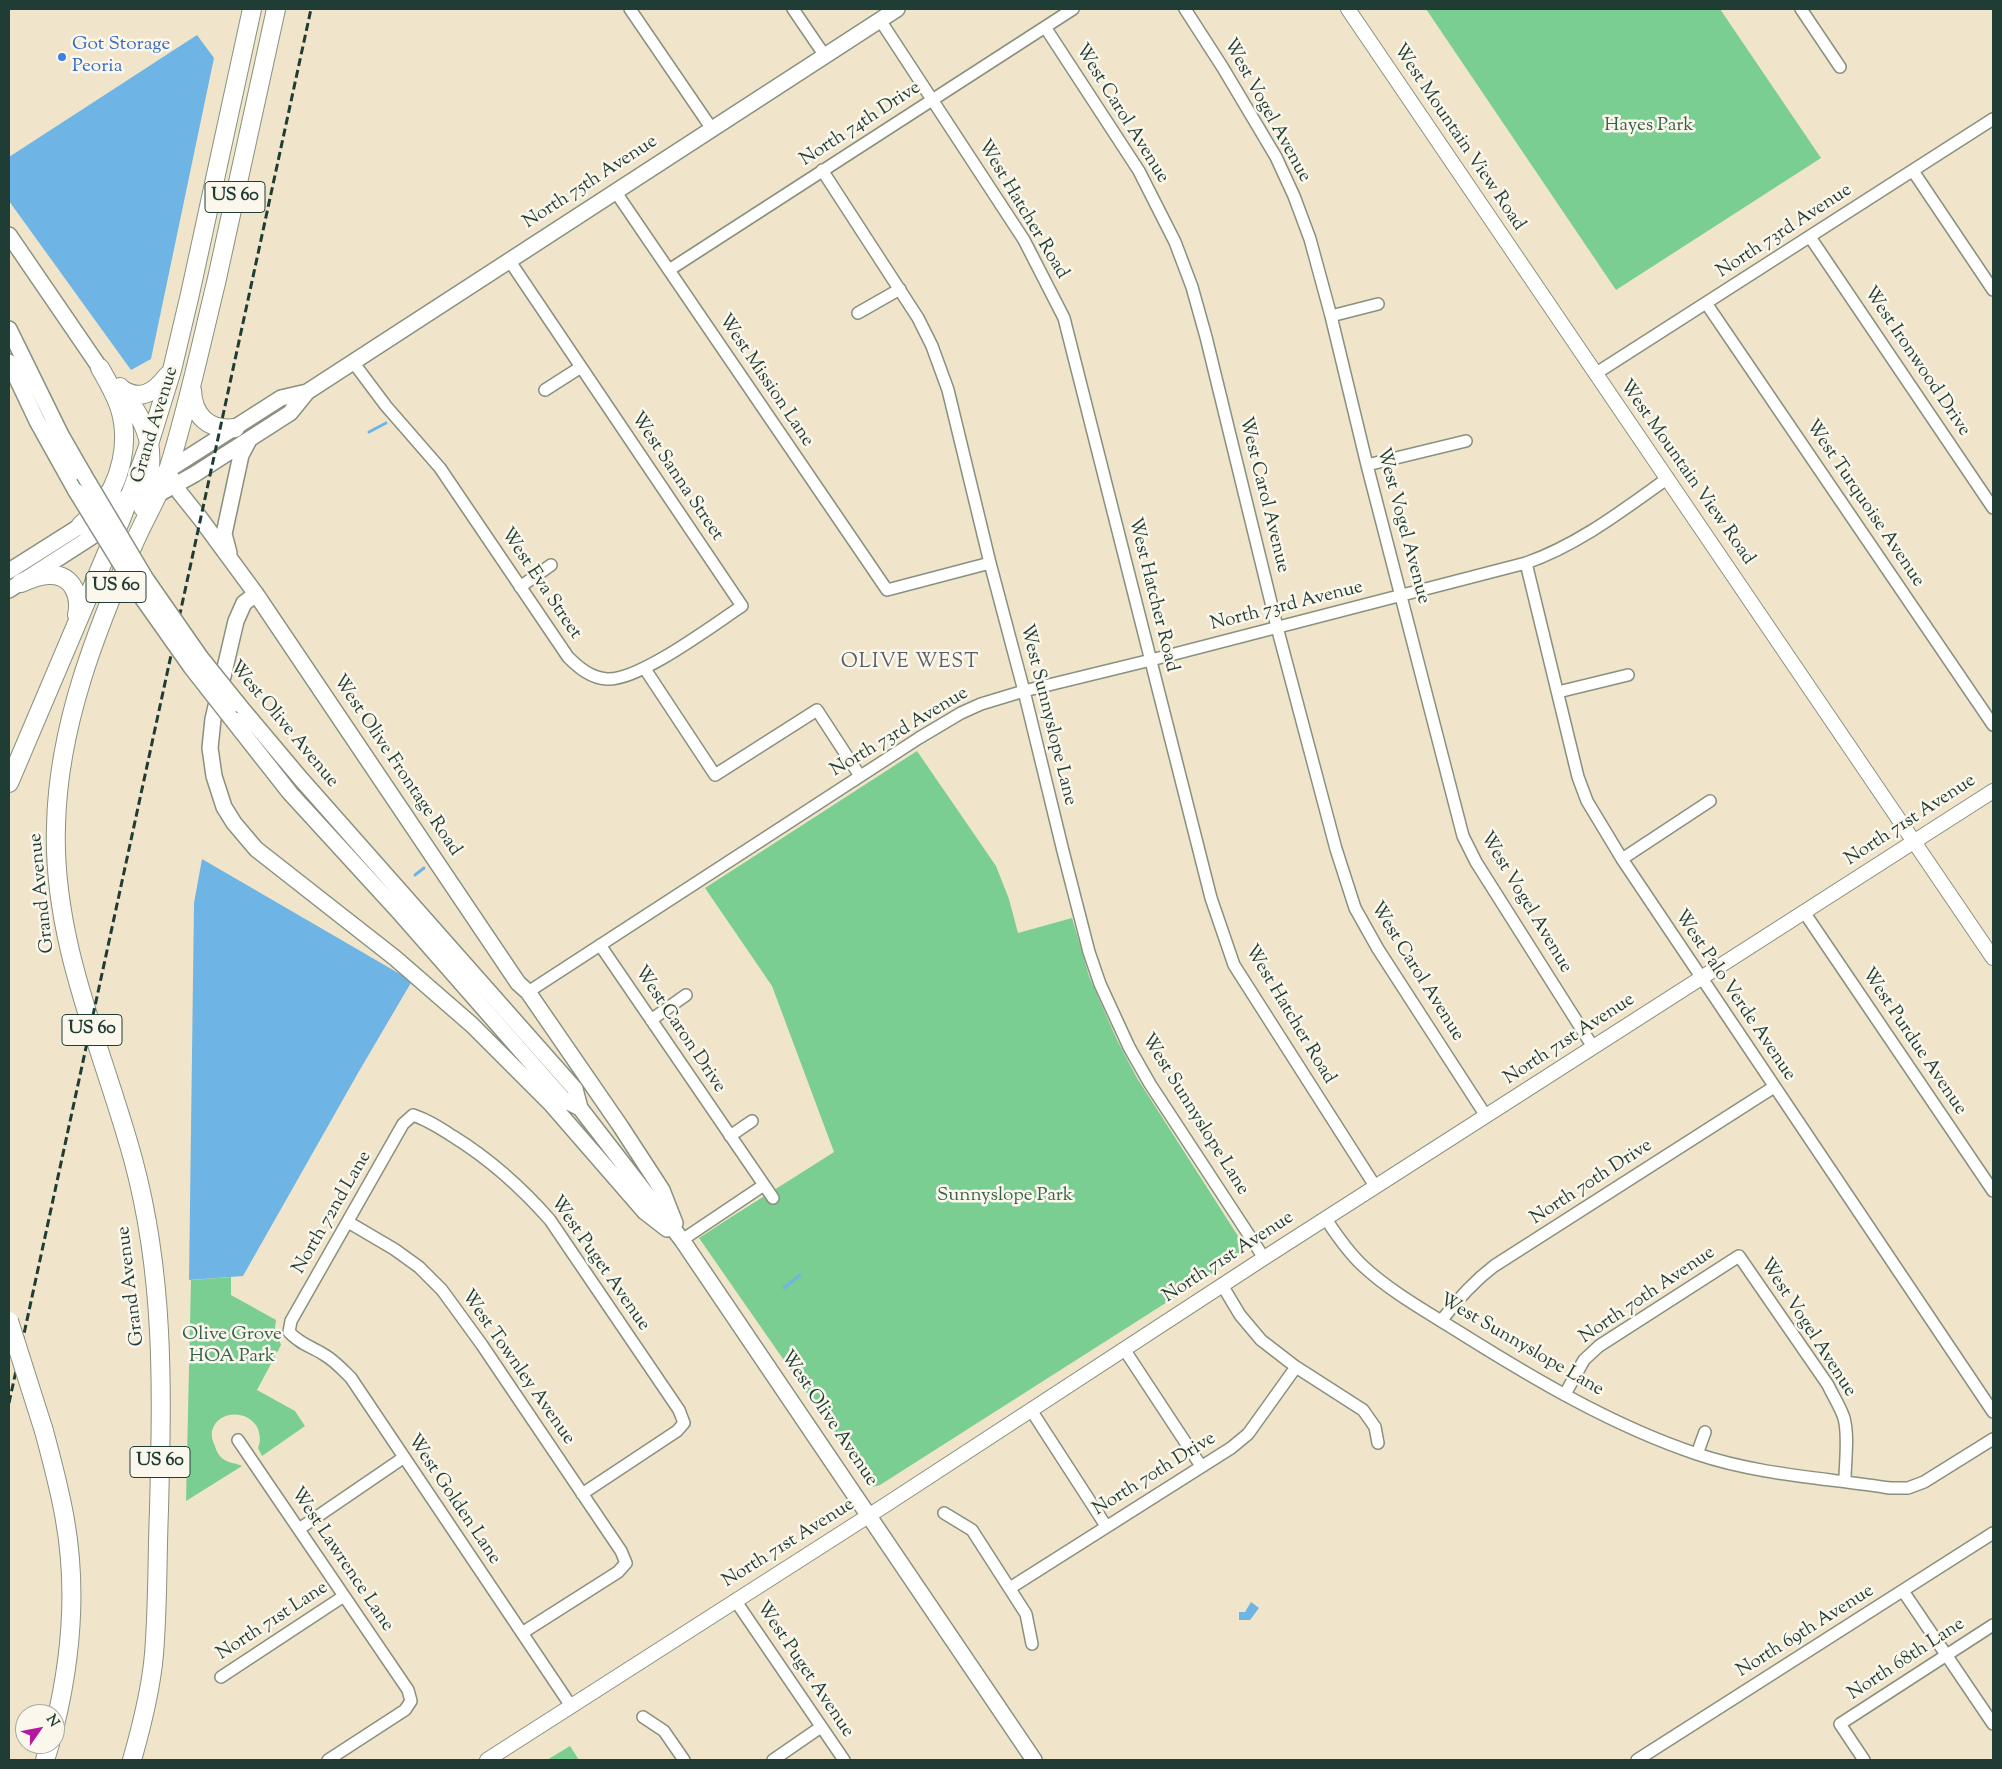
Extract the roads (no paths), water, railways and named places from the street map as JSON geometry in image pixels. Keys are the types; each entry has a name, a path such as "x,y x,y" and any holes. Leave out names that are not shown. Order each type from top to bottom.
{"highway":[{"name":"Grand Avenue","path":"132,1760 146,1709 154,1656 161,1429 160,1317 151,1246 134,1164 114,1092 84,1006 70,954 56,859 56,826 63,756 73,710 100,626 136,538 145,494 150,441 172,370 190,294 252,9"},
{"name":"Grand Avenue","path":"9,784 122,517 145,494 171,477 276,9"},
{"path":"100,368 120,387 134,395 151,392 172,370"},
{"path":"80,526 96,512 110,492 123,453 124,435 120,408 100,368"},
{"path":"192,384 193,403 205,420 220,428 235,428"},
{"path":"120,387 140,416 150,441"},
{"path":"155,421 160,448 171,477"},
{"path":"13,581 49,575 62,577 68,581 76,592 78,601 75,630"},
{"path":"9,1321 44,1431 66,1522 70,1565 69,1651 60,1704"}],"main road":[{"name":"North 75th Avenue","path":"171,477 195,474 290,413 307,392 352,362 897,9"},
{"path":"9,235 100,368"},
{"name":"West Olive Avenue","path":"9,329 61,435 84,475 146,579 201,658 307,786 575,1089 580,1108 682,1240 1034,1760"},
{"name":"West Olive Avenue","path":"9,362 37,421 76,491 138,592 191,667 290,793 405,919 564,1100 580,1108"},
{"name":"North 75th Avenue","path":"171,477 235,428 281,398 307,392"},
{"path":"233,561 224,534 241,455 250,438"},
{"path":"171,477 221,549 233,561"},
{"path":"13,581 80,526 145,494"},
{"path":"13,581 122,517"},
{"name":"West Olive Frontage Road","path":"233,561 518,983 528,992 621,1127 662,1190 682,1240"},
{"path":"256,594 244,603 236,621 213,719 210,748 214,776 224,807 234,823 256,849 395,958 472,1026 552,1105 645,1212 682,1240"}],"street":[{"path":"630,9 712,129"},
{"path":"793,9 826,56"},
{"name":"North 74th Drive","path":"668,270 1073,9"},
{"name":"West Vogel Avenue","path":"1185,9 1228,76 1276,157 1294,196 1310,239 1463,836 1480,869 1593,1047"},
{"name":"West Mountain View Road","path":"1348,9 1993,958"},
{"path":"1801,9 1840,67"},
{"name":"West Hatcher Road","path":"880,20 1024,240 1064,318 1211,898 1234,965 1375,1186"},
{"name":"West Carol Avenue","path":"1045,27 1139,171 1175,242 1192,287 1277,627 1336,850 1355,908 1378,949 1486,1116"},
{"name":"North 73rd Avenue","path":"1595,374 1993,119"},
{"name":"West Sunnyslope Lane","path":"822,170 918,318 932,346 948,390 1065,861 1089,952 1100,984 1129,1046 1150,1084 1264,1258"},
{"path":"1913,171 1993,290"},
{"name":"West Mission Lane","path":"615,191 887,590 990,563"},
{"name":"West Ironwood Drive","path":"1810,237 1993,508"},
{"name":"West Sanna Street","path":"509,260 742,606"},
{"path":"858,313 900,289"},
{"name":"West Turquoise Avenue","path":"1706,302 1993,726"},
{"path":"1331,316 1378,304"},
{"name":"West Eva Street","path":"352,362 386,406 440,468 568,657 580,669 592,676 608,679 626,677 645,669 742,606"},
{"path":"545,390 581,367"},
{"path":"1367,464 1466,441"},
{"name":"North 73rd Avenue","path":"528,992 860,776 961,713 982,704 1024,691 1526,564 1569,545 1668,478"},
{"name":"West Palo Verde Avenue","path":"1526,564 1578,777 1587,800 1622,859 1700,978 1993,1412"},
{"path":"520,587 551,565"},
{"path":"645,669 715,775 817,710 860,776"},
{"path":"1558,692 1628,675"},
{"name":"North 71st Avenue","path":"487,1760 869,1515 1375,1186 1993,791"},
{"path":"1622,859 1710,800"},
{"name":"West Purdue Avenue","path":"1804,912 1993,1191"},
{"name":"West Caron Drive","path":"600,945 773,1198"},
{"path":"651,1020 686,995"},
{"name":"North 70th Drive","path":"1441,1321 1460,1295 1494,1266 1774,1087"},
{"name":"North 72nd Lane","path":"290,1332 291,1321 403,1124 413,1115"},
{"name":"West Puget Avenue","path":"413,1115 426,1119 486,1157 514,1181 537,1205 550,1220 679,1410 684,1423 677,1431 582,1494"},
{"path":"730,1136 752,1122"},
{"path":"682,1240 764,1185"},
{"name":"West Sunnyslope Lane","path":"1326,1219 1338,1238 1363,1266 1380,1280 1441,1321 1508,1363 1565,1394 1629,1427 1697,1454 1756,1470 1890,1488 1908,1488 1924,1482 1993,1439"},
{"name":"West Townley Avenue","path":"348,1222 401,1253 419,1267 442,1290 482,1345 621,1551 626,1563 618,1572 522,1633"},
{"name":"West Vogel Avenue","path":"1739,1256 1828,1386 1844,1418 1846,1435 1844,1481"},
{"name":"North 70th Avenue","path":"1565,1394 1584,1360 1599,1346 1739,1256"},
{"path":"1222,1285 1250,1329 1261,1340 1296,1367 1363,1410 1375,1427 1378,1443"},
{"name":"West Golden Lane","path":"290,1332 298,1341 324,1354 340,1366 350,1378 571,1706"},
{"path":"1124,1348 1201,1466"},
{"name":"North 70th Drive","path":"1010,1588 1231,1448 1248,1434 1296,1367"},
{"path":"1031,1410 1106,1526"},
{"path":"1697,1454 1705,1432"},
{"name":"West Lawrence Lane","path":"238,1440 408,1690 411,1701 405,1710 328,1760"},
{"path":"299,1530 403,1458"},
{"path":"944,1513 972,1530 1026,1614 1032,1644"},
{"name":"North 69th Avenue","path":"1637,1760 1993,1533"},
{"path":"1903,1591 1993,1724"},
{"name":"North 71st Lane","path":"221,1677 344,1596"},
{"name":"West Puget Avenue","path":"735,1600 844,1760"},
{"name":"North 68th Lane","path":"1864,1760 1840,1724 1993,1625"},
{"path":"643,1718 664,1731 684,1760"},
{"path":"773,1760 821,1727"}],"water":[{"path":"197,35 214,58 151,359 131,370 9,201 9,157"},
{"path":"202,859 412,981 243,1276 189,1280 194,903"},
{"path":"1251,1602 1259,1608 1250,1620 1239,1620 1239,1612 1245,1612"}],"waterway":[{"path":"369,432 386,423"},
{"path":"415,875 424,868"},
{"path":"784,1288 800,1275"}],"railway":[{"path":"9,1403 311,9"}],"place":[{"name":"Got Storage Peoria","path":"62,57"}],"district":[{"name":"OLIVE WEST","path":"910,664"}],"park label":[{"name":"Hayes Park","path":"1649,127"},
{"name":"Sunnyslope Park","path":"1005,1197"},
{"name":"Olive Grove HOA Park","path":"232,1347"}]}
